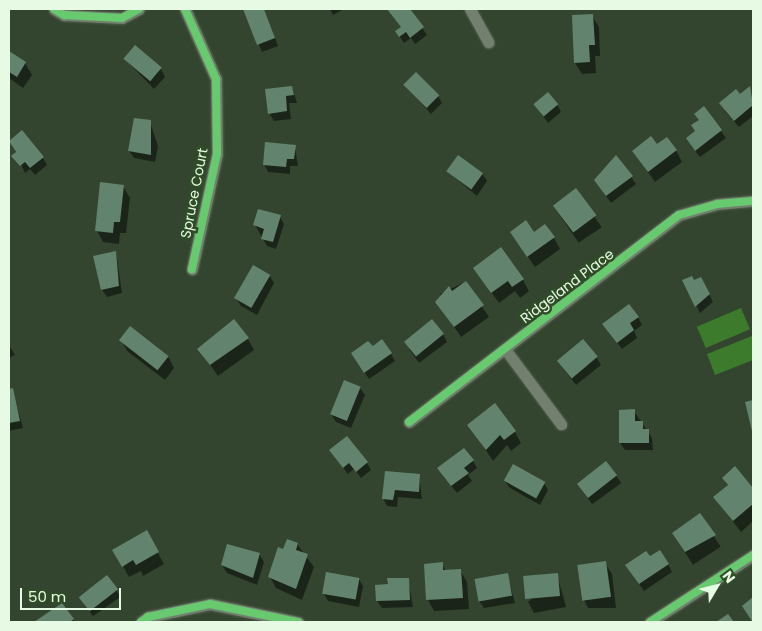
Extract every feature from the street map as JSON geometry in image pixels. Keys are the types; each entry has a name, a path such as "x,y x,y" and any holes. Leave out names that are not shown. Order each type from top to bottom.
{"street":[{"path":"54,9 64,15 122,18 139,9"},
{"name":"Spruce Court","path":"185,9 216,79 217,154 192,269"},
{"path":"470,9 488,42"},
{"name":"Ridgeland Place","path":"409,422 680,215 717,204 753,201"},
{"path":"504,349 561,424"},
{"path":"650,622 753,554"},
{"path":"141,622 148,617 210,604 298,622"}],"green space":[{"path":"741,308 750,329 706,348 697,327"},
{"path":"752,336 753,360 715,375 707,354"}],"building":[{"path":"243,9 264,9 275,38 257,45"},
{"path":"387,9 410,9 424,27 410,38 406,32 399,37 395,31 401,27"},
{"path":"593,14 595,45 589,45 590,62 574,63 572,15"},
{"path":"135,45 162,67 150,81 123,59"},
{"path":"9,51 26,62 17,77 9,72"},
{"path":"416,72 439,95 427,108 403,85"},
{"path":"292,86 294,95 286,96 287,111 268,114 265,89"},
{"path":"750,86 753,105 734,121 719,103 736,89 740,94"},
{"path":"548,92 558,104 544,116 533,104"},
{"path":"704,106 722,130 695,151 686,138 695,131 691,125 699,120 694,114"},
{"path":"134,118 151,120 151,155 128,151"},
{"path":"22,130 44,157 30,168 25,162 20,166 11,156 16,152 9,141"},
{"path":"651,136 657,144 667,137 677,150 648,172 632,151"},
{"path":"265,142 296,145 294,159 287,159 286,167 263,165"},
{"path":"458,155 483,173 471,189 446,171"},
{"path":"616,155 633,176 606,196 594,180"},
{"path":"100,182 124,185 120,222 114,222 113,233 95,231"},
{"path":"576,188 596,215 573,233 553,205"},
{"path":"258,209 281,215 273,242 261,239 264,229 253,225"},
{"path":"526,220 534,232 545,224 555,237 527,257 510,232"},
{"path":"501,247 524,279 512,287 508,281 491,293 473,268"},
{"path":"116,251 119,286 101,290 93,256"},
{"path":"253,265 270,275 251,308 234,298"},
{"path":"692,276 694,280 701,277 710,294 695,307 682,280"},
{"path":"466,281 484,305 454,327 435,302 449,286 452,291"},
{"path":"629,304 639,317 630,323 634,330 617,343 602,324"},
{"path":"234,319 249,338 210,365 197,349"},
{"path":"432,319 444,334 416,356 404,342"},
{"path":"130,326 169,356 158,370 119,340"},
{"path":"382,339 392,353 364,373 351,353 368,341 373,346"},
{"path":"583,339 598,357 572,378 557,361"},
{"path":"344,380 361,387 347,421 330,414"},
{"path":"13,388 20,421 9,423 9,389"},
{"path":"753,400 753,431 752,431 745,402"},
{"path":"495,403 516,431 504,440 500,435 486,450 467,425"},
{"path":"635,409 635,421 643,421 643,429 649,429 649,443 619,443 619,410"},
{"path":"347,436 368,462 356,472 349,463 343,468 329,450"},
{"path":"464,448 474,460 464,468 469,473 451,486 437,468"},
{"path":"606,461 617,475 588,498 577,484"},
{"path":"513,464 545,482 536,499 504,481"},
{"path":"735,466 753,488 753,504 733,521 713,497 728,485 722,478"},
{"path":"385,471 420,474 419,492 395,490 393,500 382,499"},
{"path":"700,513 716,535 685,552 672,533"},
{"path":"147,530 159,552 136,565 133,560 122,567 112,550"},
{"path":"287,539 298,543 296,550 308,554 296,589 268,577 278,547 283,549"},
{"path":"227,544 260,553 253,578 221,565"},
{"path":"660,550 669,564 639,584 625,565 646,551 650,556"},
{"path":"606,561 611,597 582,601 577,565"},
{"path":"443,562 443,570 461,569 463,598 426,600 424,564"},
{"path":"326,572 359,578 356,600 322,594"},
{"path":"508,573 512,596 479,602 475,579"},
{"path":"558,573 560,596 525,599 523,576"},
{"path":"107,575 118,589 90,611 79,597"},
{"path":"387,578 409,578 410,600 376,601 375,585 388,584"},
{"path":"753,597 753,620 752,621 742,606"},
{"path":"62,603 74,619 70,622 34,622"},
{"path":"728,614 734,622 716,622"}],"cycle path":[{"path":"54,9 64,15 122,18 139,9"},
{"path":"185,9 216,79 217,154 192,269"},
{"path":"409,422 679,215 717,204 753,201"},
{"path":"650,622 753,555"},
{"path":"141,622 148,617 210,604 298,622"}]}
